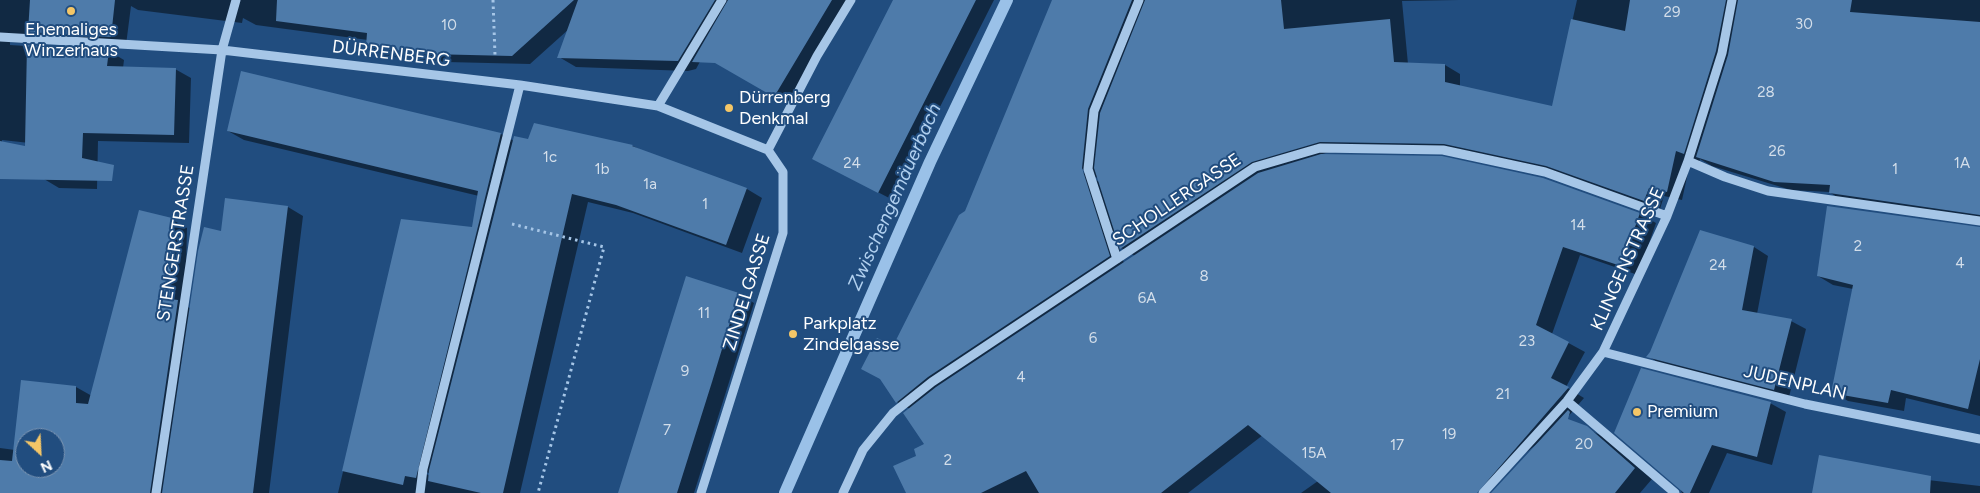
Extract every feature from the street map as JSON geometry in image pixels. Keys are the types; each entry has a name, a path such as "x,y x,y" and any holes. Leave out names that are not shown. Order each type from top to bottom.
{"street":[{"name":"STENGERSTRASSE","path":"156,493 172,372 222,50 236,0"},
{"path":"658,106 722,0"},
{"path":"768,150 817,56 851,0"},
{"path":"1117,259 1088,169 1094,111 1139,0"},
{"name":"KLINGENSTRASSE","path":"1483,493 1567,400 1603,352 1668,216 1688,161 1722,53 1732,0"},
{"name":"DÜRRENBERG","path":"0,37 222,50 520,85 658,106 768,150"},
{"path":"420,493 423,469 520,85"},
{"name":"SCHOLLERGASSE","path":"843,493 864,450 893,413 932,382 1255,168 1320,148 1443,150 1545,172 1668,216"},
{"name":"ZINDELGASSE","path":"701,493 783,233 783,172 768,150"},
{"path":"1688,161 1725,177 1768,190 1980,221"},
{"name":"JUDENPLAN","path":"1603,352 1805,404 1980,438"},
{"path":"1567,400 1675,493"}],"path":[{"path":"493,0 496,83"},
{"path":"487,217 604,247 538,493"}],"building":[{"name":"Ehemaliges Winzerhaus","path":"30,0 115,0 111,37 28,32"},
{"path":"277,0 574,0 512,56 428,54 366,47 367,33 276,21"},
{"path":"578,0 715,0 678,61 557,58"},
{"path":"728,0 832,0 774,97 715,63 692,62"},
{"path":"893,0 976,0 878,193 812,159"},
{"path":"1052,0 1132,0 1088,109 1082,168 1110,256 928,377 896,403 880,379 861,369 877,338 893,346 959,215 965,211"},
{"path":"1145,0 1281,0 1284,29 1390,19 1394,62 1445,64 1445,82 1552,106 1571,19 1625,31 1630,0 1726,0 1716,51 1684,154 1676,151 1667,192 1649,188 1644,201 1546,166 1444,144 1320,142 1252,162 1120,249 1094,168 1100,113"},
{"path":"1738,0 1852,0 1850,12 1980,22 1980,215 1829,193 1830,185 1774,182 1696,157 1728,55"},
{"path":"27,45 109,50 107,66 176,68 174,135 83,133 82,158 114,165 112,181 0,179 0,141 25,146"},
{"path":"241,71 501,133 416,478 405,476 403,485 342,471 401,219 472,227 478,191 227,131"},
{"path":"534,123 633,145 747,188 726,245 616,205 572,194 503,493 481,493 428,481 429,470 514,136 528,139"},
{"path":"1321,154 1442,156 1543,178 1640,213 1621,266 1563,247 1536,325 1569,342 1551,378 1569,387 1477,493 1331,493 1248,425 1161,493 1039,493 1026,471 981,493 906,493 893,466 916,456 914,449 924,444 903,413 936,387 1258,173"},
{"path":"225,198 288,206 253,493 162,493 198,251 204,227 221,231"},
{"path":"1827,206 1980,227 1980,359 1968,409 1891,390 1888,403 1831,393 1853,285 1817,276"},
{"path":"139,210 172,218 170,299 178,300 150,493 0,493 0,460 12,461 15,434 15,478 65,478 65,428 16,428 21,380 76,386 76,403 88,404"},
{"path":"1700,230 1754,246 1742,310 1792,319 1774,390 1646,357 1650,352"},
{"path":"686,276 739,293 712,382 677,493 618,493"},
{"path":"1641,368 1771,402 1757,457 1712,445 1690,493 1684,493 1614,433"},
{"path":"1568,410 1570,412 1568,419 1587,426 1635,468 1615,493 1491,493"},
{"path":"1819,455 1931,476 1930,493 1812,493"}],"waterway":[{"name":"Zwischengemäuerbach","path":"785,493 930,162 1007,0"}],"place":[{"name":"Ehemaliges Winzerhaus","path":"71,11"},
{"name":"Dürrenberg Denkmal","path":"729,108"},
{"name":"Parkplatz Zindelgasse","path":"793,334"},
{"name":"Premium","path":"1637,412"}]}
